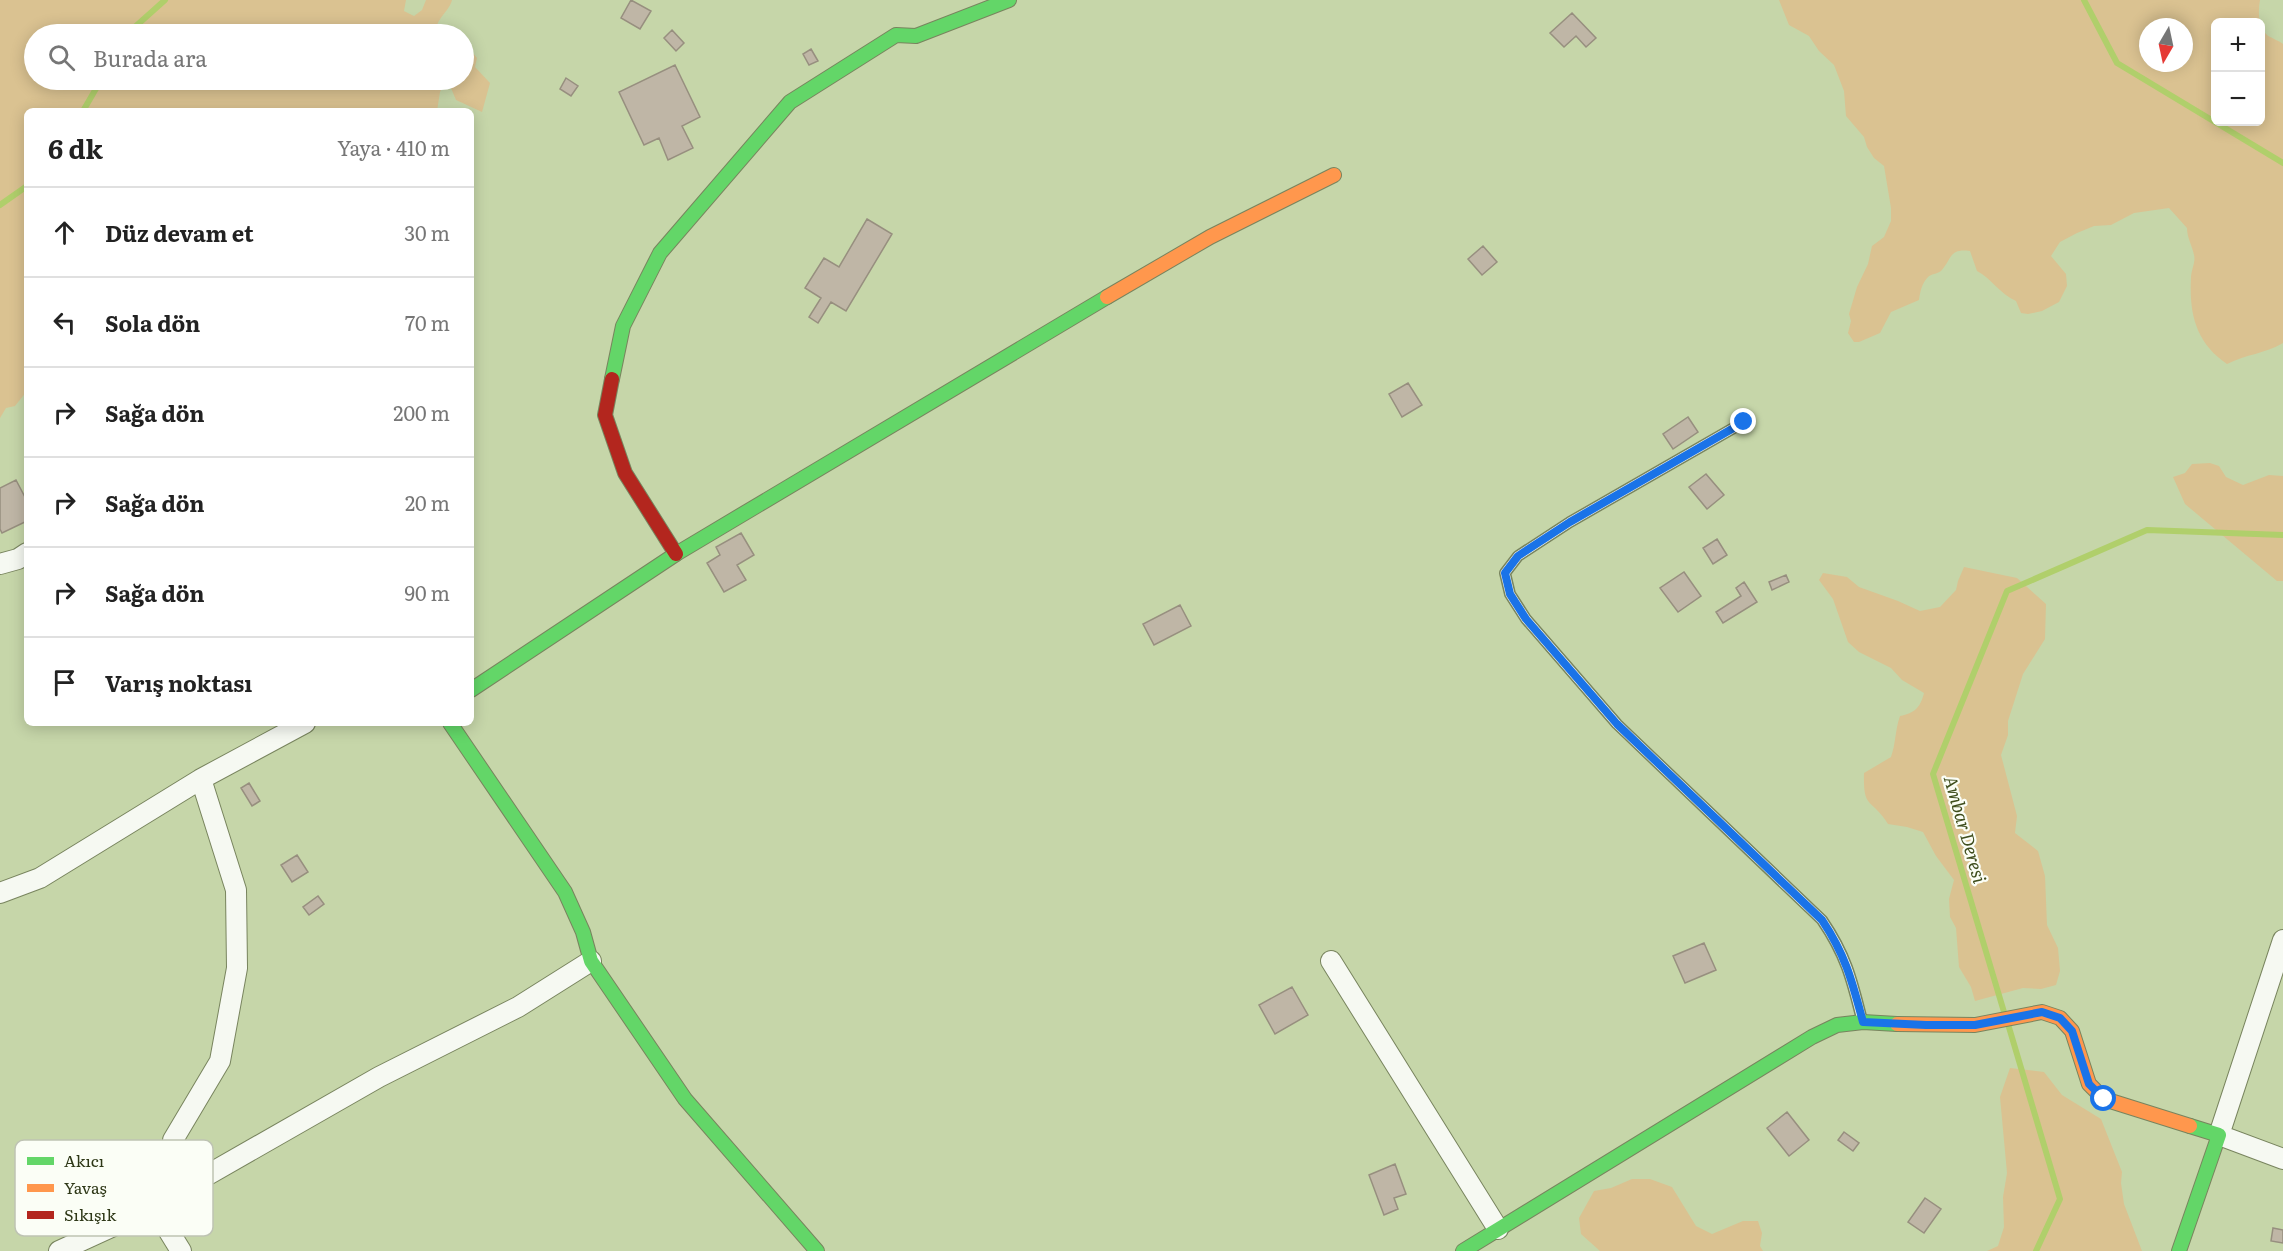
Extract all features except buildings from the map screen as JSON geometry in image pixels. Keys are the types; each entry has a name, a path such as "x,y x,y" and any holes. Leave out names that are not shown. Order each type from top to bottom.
{"street":[{"path":"676,554 626,473 605,415 623,327 660,253 790,102 896,35 916,36 1009,0"},
{"path":"474,688 676,554 1199,243 1334,175"},
{"path":"0,564 24,555"},
{"path":"0,893 40,878 201,779 299,726"},
{"path":"452,726 565,892 583,932 591,961 685,1099 817,1251"},
{"path":"173,1140 220,1061 237,968 236,890 201,779"},
{"path":"2179,1251 2283,940"},
{"path":"213,1172 379,1077 518,1007 591,961"},
{"path":"1331,961 1498,1229"},
{"path":"1463,1251 1812,1036 1837,1025 1863,1022 1975,1025 2042,1012 2060,1018 2072,1031 2089,1084 2104,1099 2219,1135 2283,1159"},
{"path":"59,1251 92,1236"},
{"path":"172,1236 181,1251"}],"lane":[{"path":"1744,422 1570,522 1518,556 1505,573 1510,594 1526,619 1617,724 1822,920 1839,945 1849,969 1863,1022"}],"shaded area":[{"path":"0,0 406,0 404,11 414,16 422,10 426,0 452,0 438,24 24,24 24,90 441,90 437,108 24,108 24,395 15,406 6,408 0,418"},
{"path":"1779,0 2260,0 2259,18 2211,18 2211,126 2265,126 2265,32 2283,44 2283,343 2227,364 2208,347 2197,327 2191,304 2191,275 2194,258 2187,228 2169,208 2134,213 2111,225 2094,226 2060,242 2051,256 2066,274 2067,286 2059,302 2042,311 2021,313 2016,301 1977,271 1970,251 1958,251 1952,255 1941,271 1926,279 1919,300 1891,312 1880,333 1854,342 1848,333 1851,321 1849,314 1857,287 1868,264 1872,246 1884,237 1891,221 1891,208 1884,166 1874,158 1864,137 1846,116 1844,91 1834,65 1819,51 1809,36 1789,25"},
{"path":"474,54 477,58 475,67 490,83 482,112 456,100 452,90 474,90"},
{"path":"2210,463 2219,466 2226,477 2243,485 2269,475 2283,476 2283,581 2277,581 2185,504 2173,477 2185,473 2192,464"},
{"path":"1964,567 2017,578 2046,604 2045,639 2023,674 2008,721 2008,735 2001,755 2017,816 2015,833 2038,851 2045,876 2047,925 2058,948 2060,971 2056,985 2041,989 2023,988 1975,1001 1971,987 1959,967 1956,928 1950,917 1949,899 1954,880 1936,856 1923,832 1888,824 1869,803 1865,793 1864,773 1891,757 1900,716 1916,709 1924,693 1902,680 1891,668 1859,652 1848,642 1833,599 1819,580 1823,573 1847,577 1859,587 1920,611 1940,607 1956,590"},
{"path":"2010,1068 2044,1072 2062,1095 2101,1119 2122,1172 2124,1204 2142,1251 1987,1251 1998,1246 2004,1227 2003,1197 2007,1173 2000,1097"},
{"path":"1632,1179 1650,1179 1672,1187 1696,1226 1712,1234 1743,1221 1758,1221 1762,1233 1760,1246 1763,1251 1600,1251 1581,1234 1579,1218 1594,1191 1611,1188"}],"waterway":[{"path":"138,24 165,0"},
{"path":"2084,0 2117,63 2283,163"},
{"path":"85,108 95,90"},
{"path":"0,205 24,188"},
{"name":"Ambar Deresi","path":"2004,1012 1933,774 2007,591 2147,530 2283,535"},
{"name":"Ambar Deresi","path":"2008,1024 2060,1199 2036,1251"}],"traffic: fast":[{"path":"612,379 623,326 660,253 790,102 896,35 916,36 1009,0"},
{"path":"474,688 676,554 1107,297"},
{"path":"452,726 565,892 583,932 591,961 685,1099 817,1251"},
{"path":"1463,1251 1812,1037 1837,1025 1863,1022 1897,1024"},
{"path":"2179,1251 2219,1135 2190,1126"}],"traffic: slow":[{"path":"1107,297 1210,237 1334,175"},
{"path":"1897,1024 1975,1025 2042,1012 2060,1018 2072,1031 2089,1084 2104,1099 2190,1126"}],"traffic: jam":[{"path":"612,379 605,415 625,473 676,554"}],"route":[{"path":"1744,422 1570,522 1518,556 1505,573 1510,594 1526,619 1617,724 1822,920 1839,945 1849,969 1863,1022 1975,1025 2042,1012 2060,1018 2072,1031 2089,1084 2104,1099"}]}
